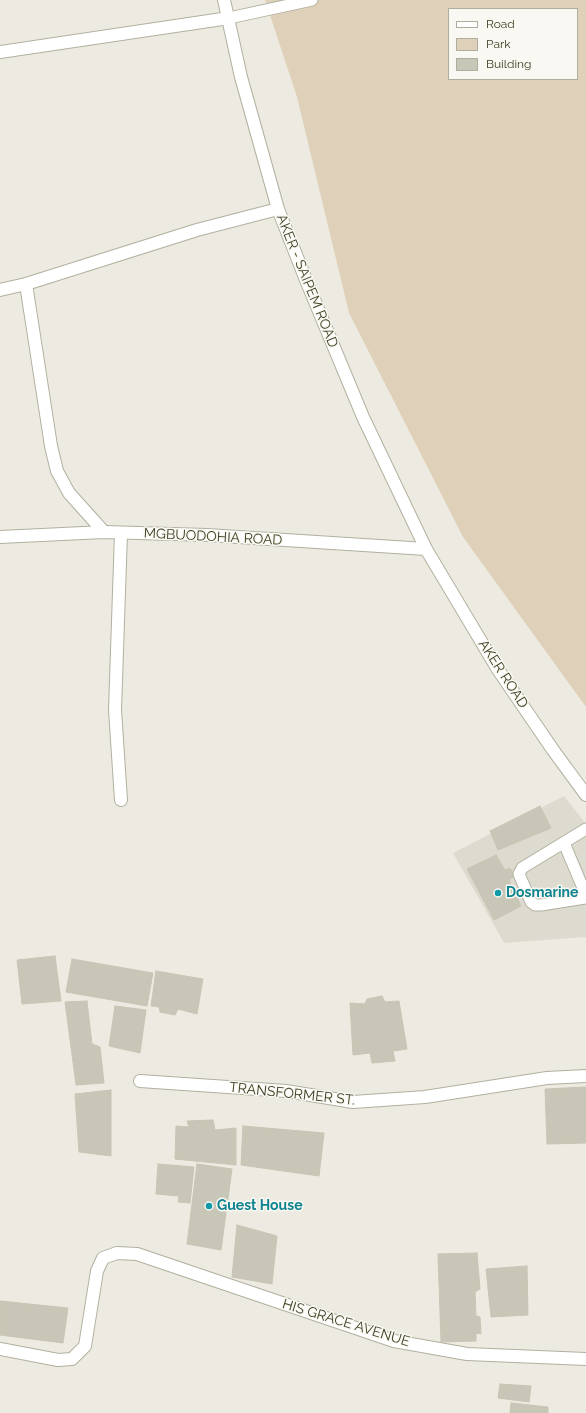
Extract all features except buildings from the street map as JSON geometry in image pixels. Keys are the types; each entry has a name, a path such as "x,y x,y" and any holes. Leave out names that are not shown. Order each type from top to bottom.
{"street":[{"name":"AKER - SAIPEM ROAD","path":"224,0 241,77 278,208 363,417 426,549"},
{"path":"0,52 228,18"},
{"path":"0,290 26,284 197,230 278,208"},
{"path":"26,284 51,446 57,471 69,492 104,532"},
{"name":"MGBUODOHIA ROAD","path":"0,537 104,532 215,535 426,549"},
{"path":"121,533 115,710 122,800"},
{"name":"AKER ROAD","path":"426,549 497,668 586,795"},
{"name":"TRANSFORMER ST.","path":"140,1081 286,1091 353,1102 425,1097 547,1078 586,1076"},
{"name":"HIS GRACE AVENUE","path":"0,1349 58,1360 72,1359 85,1346 97,1271 103,1258 117,1253 136,1254 394,1341 467,1354 586,1359"}],"lane":[{"path":"228,18 312,0"},
{"path":"564,843 586,896 535,905 531,902 519,874 522,868 586,829"}],"shaded area":[{"path":"564,796 586,824 586,937 504,943 453,853"}],"green space":[{"path":"265,0 586,0 586,707 463,537 349,313 297,97"}],"place":[{"name":"Dosmarine","path":"498,893"},
{"name":"Guest House","path":"209,1206"}]}
